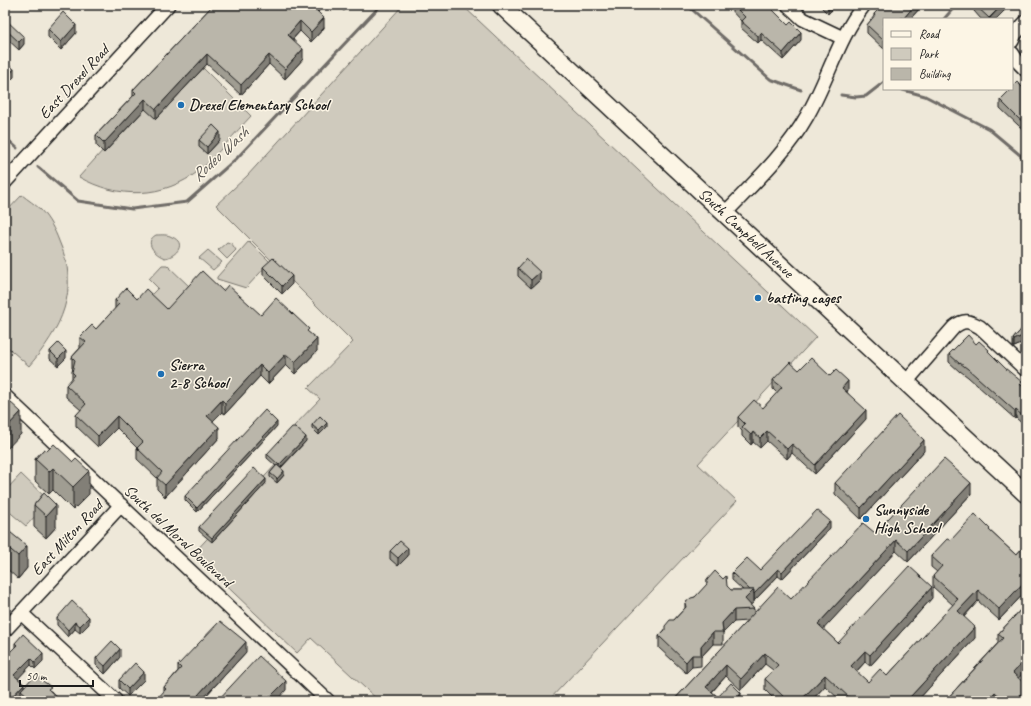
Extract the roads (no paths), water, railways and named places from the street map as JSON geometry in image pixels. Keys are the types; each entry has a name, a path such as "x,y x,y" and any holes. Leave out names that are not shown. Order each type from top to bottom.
{"main road":[{"name":"South Campbell Avenue","path":"501,5 1026,494"}],"street":[{"name":"East Drexel Road","path":"5,182 168,5"},
{"path":"788,5 803,19 843,38"},
{"path":"725,213 779,157 807,116 843,38 852,21 864,5"},
{"path":"1013,38 1026,22"},
{"path":"1013,54 1026,70"},
{"path":"906,382 954,327 962,321 971,322 980,327 1026,370"},
{"name":"South del Moral Boulevard","path":"5,396 328,701"},
{"name":"East Milton Road","path":"5,630 121,505"},
{"path":"21,612 116,701"}],"waterway":[{"name":"Rodeo Wash","path":"38,167 78,201 132,209 187,202 237,158 381,5"},
{"path":"687,5 770,79 801,90"},
{"path":"945,18 956,5"},
{"path":"841,95 856,97 866,96 883,83"},
{"path":"903,90 925,96 989,129 1026,160"},
{"path":"5,137 17,148"}],"place":[{"name":"Drexel Elementary School","path":"181,105"},
{"name":"batting cages","path":"758,298"},
{"name":"Sierra 2-8 School","path":"161,374"},
{"name":"Sunnyside High School","path":"866,519"}]}
